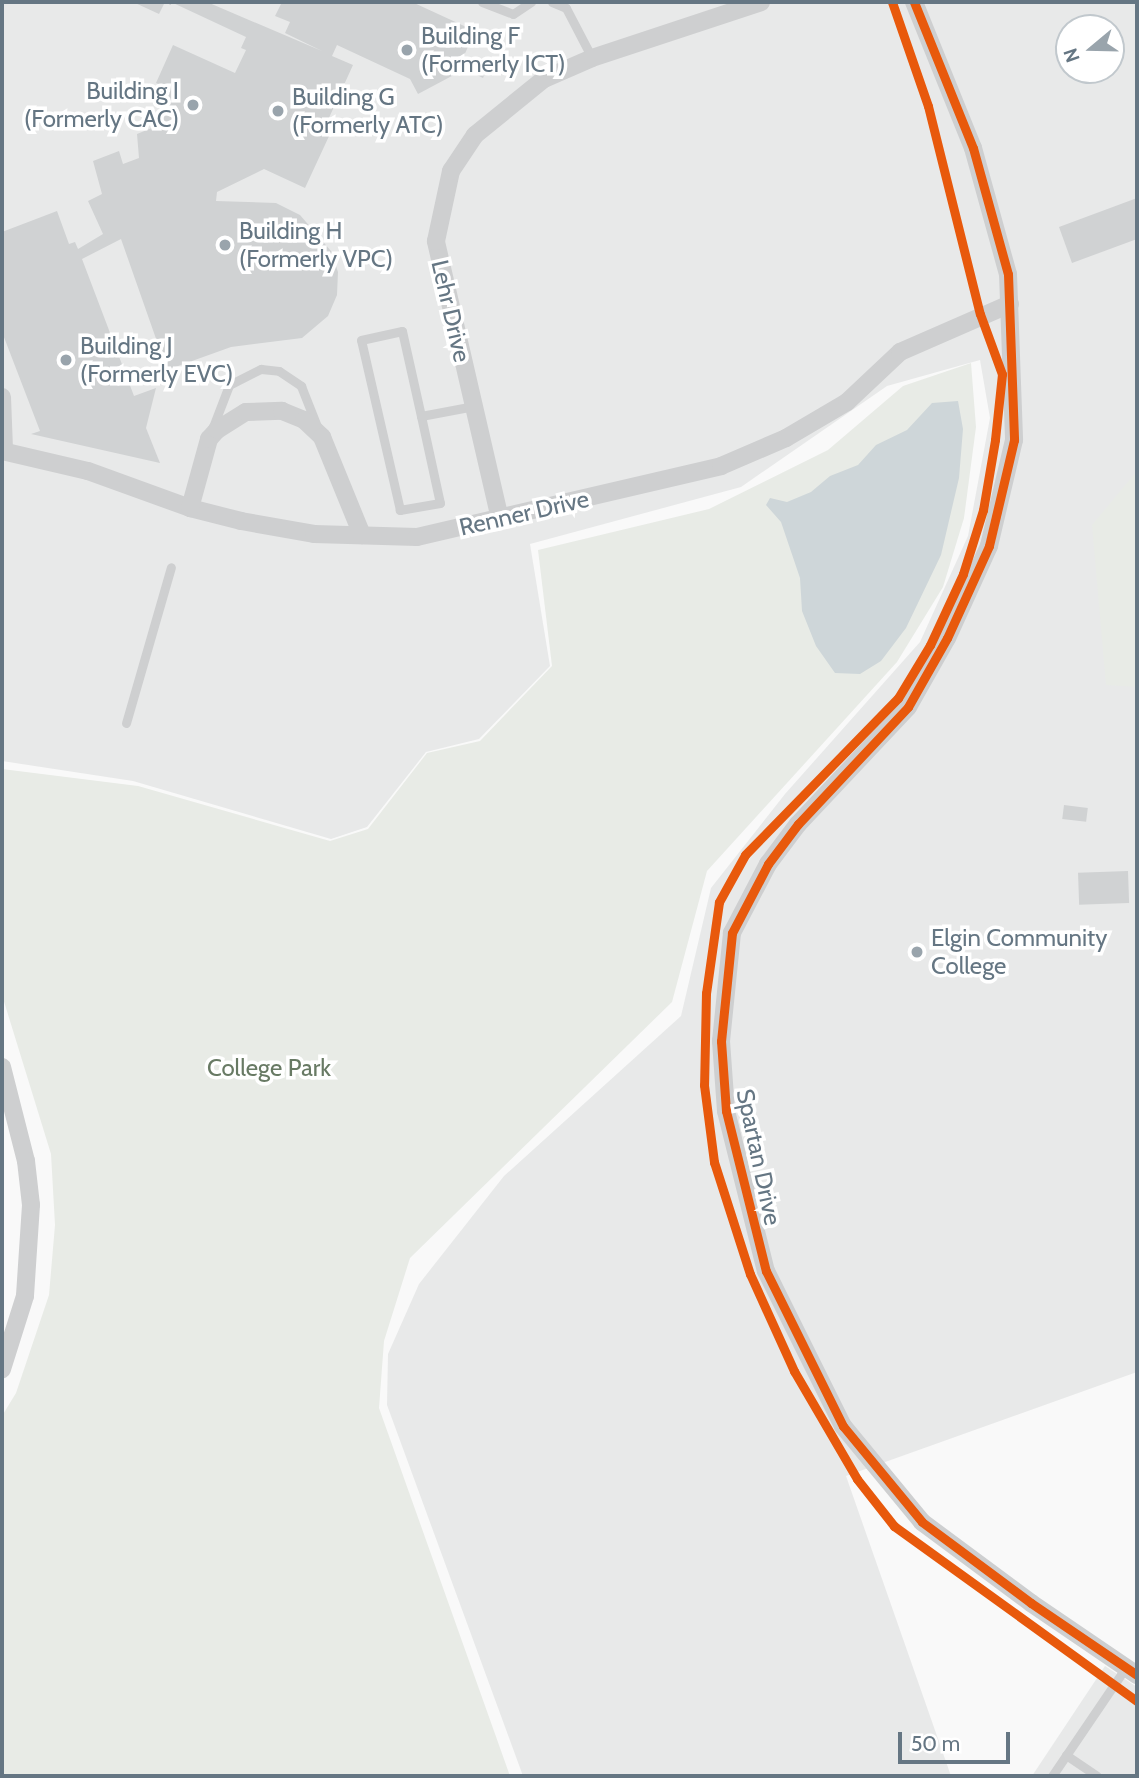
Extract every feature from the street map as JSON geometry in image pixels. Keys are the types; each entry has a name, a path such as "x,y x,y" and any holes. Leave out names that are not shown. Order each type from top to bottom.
{"street":[{"name":"Lehr Drive","path":"500,519 436,241 451,171 474,137 503,109 544,79 592,58 761,2"},
{"name":"Spartan Drive","path":"914,2 973,148 1008,274 1014,440 989,545 947,638 908,707 867,755 797,824 768,864 732,933 721,1041 726,1111 766,1270 843,1426 922,1522 1132,1671"},
{"name":"Renner Drive","path":"3,450 88,471 190,508 314,534 417,537 722,466 786,438 847,402 900,352 1010,304"},
{"path":"2,397 3,450"},
{"path":"190,508 209,439 236,417 270,410 293,415 322,437 362,535"},
{"path":"2,1067 26,1161 31,1205 25,1296 2,1369"}],"lane":[{"path":"482,2 513,14 531,2"},
{"path":"552,2 566,8 592,58"},
{"path":"402,331 421,416 440,503 400,510 361,340 402,331"},
{"path":"209,439 223,392 235,379 261,369 279,371 301,386 322,437"},
{"path":"421,416 474,406"},
{"path":"126,723 171,567"},
{"path":"1052,1776 1132,1671"},
{"path":"1066,1755 1097,1776"}],"shaded area":[{"name":"Elgin Community College","path":"2,2 1137,2 1137,1372 846,1476 951,1776 523,1776 387,1405 388,1354 419,1284 504,1176 681,1016 711,888 785,794 920,642 968,536 990,418 980,360 887,386 741,487 530,544 550,666 479,739 426,752 367,827 331,839 133,781 2,761"},
{"path":"958,401 963,429 959,478 941,555 906,628 881,661 860,674 835,673 816,646 802,611 800,578 781,522 766,505 770,498 787,502 811,492 830,476 858,465 876,445 907,430 932,403"},
{"path":"1105,1666 1137,1687 1137,1776 1032,1776"}],"green space":[{"name":"College Park","path":"971,363 976,427 964,518 943,587 897,662 707,871 672,1002 410,1258 384,1341 379,1408 510,1776 2,1776 2,1416 16,1393 49,1295 55,1225 51,1154 2,995 2,769 138,786 330,841 368,829 427,753 480,741 552,666 538,550 709,509 828,450 903,386"},
{"path":"1137,471 1137,687 1106,685 1092,525"}],"building":[{"path":"133,2 165,2 159,14"},
{"path":"171,2 207,2 322,51 285,33 290,22 275,16 282,2 412,2 475,31 463,58 487,69 483,78 465,69 418,94 410,79 337,45 332,56 353,65 323,131 330,134 305,188 264,169 217,192 216,201 276,203 300,215 331,251 338,272 337,295 328,316 302,338 231,347 167,370 121,239 82,259 134,396 156,388 146,428 160,463 31,434 40,431 2,332 2,232 57,211 69,244 75,242 78,249 103,234 88,201 102,194 93,161 119,151 123,164 139,158 137,134 164,123 154,119 168,88 156,83 173,45 235,73 246,50 241,48 246,37"},
{"path":"1137,198 1137,239 1072,263 1059,227"},
{"path":"1064,805 1088,808 1086,822 1062,819"},
{"path":"1128,871 1129,903 1079,905 1078,873"}],"cycle path":[{"path":"892,2 928,106 980,314 1002,374 995,440 983,510 963,574 930,645 898,698 745,855 719,902 706,993 704,1085 714,1162 750,1274 794,1371 857,1479 894,1526 1137,1701"},
{"path":"914,2 973,148 1008,274 1014,440 989,546 947,638 908,707 798,824 768,864 732,933 721,1041 726,1111 766,1271 843,1426 922,1522 1031,1603 1137,1675"}],"place":[{"name":"Building F (Formerly ICT)","path":"407,50"},
{"name":"Building I (Formerly CAC)","path":"193,105"},
{"name":"Building G (Formerly ATC)","path":"278,111"},
{"name":"Building H (Formerly VPC)","path":"225,245"},
{"name":"Building J (Formerly EVC)","path":"66,360"},
{"name":"Elgin Community College","path":"917,952"}]}
